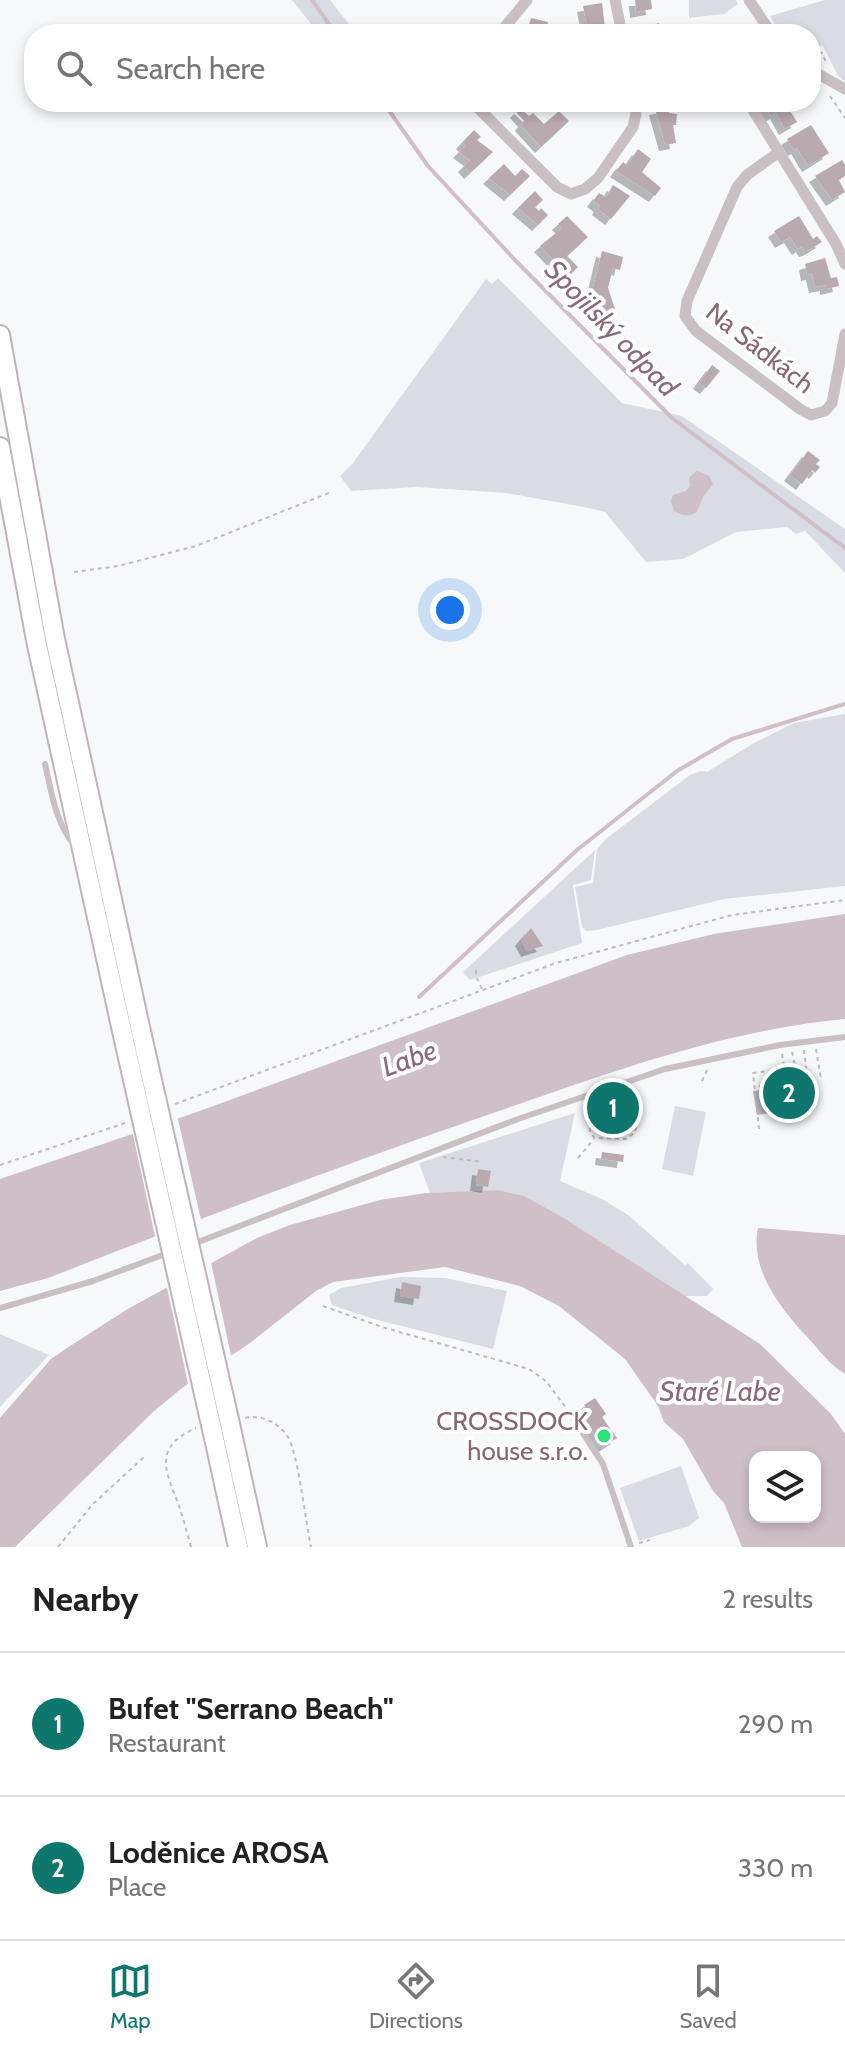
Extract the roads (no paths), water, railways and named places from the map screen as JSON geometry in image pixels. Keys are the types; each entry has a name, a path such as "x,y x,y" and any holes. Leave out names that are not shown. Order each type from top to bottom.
{"main road":[{"path":"0,335 55,639 133,1038 223,1436 257,1547"},
{"path":"0,447 37,645 83,855 133,1038"},
{"path":"223,1436 238,1547"}],"street":[{"path":"507,24 527,0"},
{"path":"615,0 620,24"},
{"path":"749,0 763,24"},
{"path":"821,76 845,89"},
{"path":"482,112 557,187 571,194 590,186 635,122 635,112"},
{"path":"754,112 836,244 845,264"},
{"name":"Na Sádkách","path":"779,152 754,169 737,187 687,301 685,316 696,331 800,409 815,415 825,411 832,403 845,334"}],"lane":[{"path":"45,764 56,815 65,834 83,855"},
{"path":"0,1308 131,1267 627,1081 695,1062 803,1041 845,1037"},
{"path":"573,1418 603,1464 631,1547"}],"water":[{"path":"697,471 709,476 713,484 697,512 680,514 674,511 673,495 686,491 690,486 689,478"},
{"name":"Labe","path":"845,914 845,1019 756,1033 669,1054 329,1171 48,1278 0,1291 0,1179 194,1113 627,955 714,934"},
{"name":"Staré Labe","path":"497,1190 524,1196 564,1218 760,1344 831,1414 845,1434 845,1547 742,1547 724,1503 713,1491 683,1439 664,1422 658,1406 625,1359 559,1306 520,1286 445,1267 333,1282 316,1291 250,1343 182,1388 154,1411 15,1547 0,1547 0,1418 51,1359 126,1310 257,1238 290,1225 380,1200 426,1193"},
{"path":"758,1228 845,1235 845,1374 799,1328 770,1288 758,1259"}],"waterway":[{"name":"Spojilský odpad","path":"312,0 329,24"},
{"name":"Spojilský odpad","path":"390,112 428,166 515,260 672,418 845,548"},
{"path":"419,997 577,850 677,771 732,739 845,704"}],"place":[{"name":"Loděnice AROSA","path":"789,1093"},
{"name":"Bufet \"Serrano Beach\"","path":"613,1108"},
{"name":"CROSSDOCK house s.r.o.","path":"604,1436"}]}
